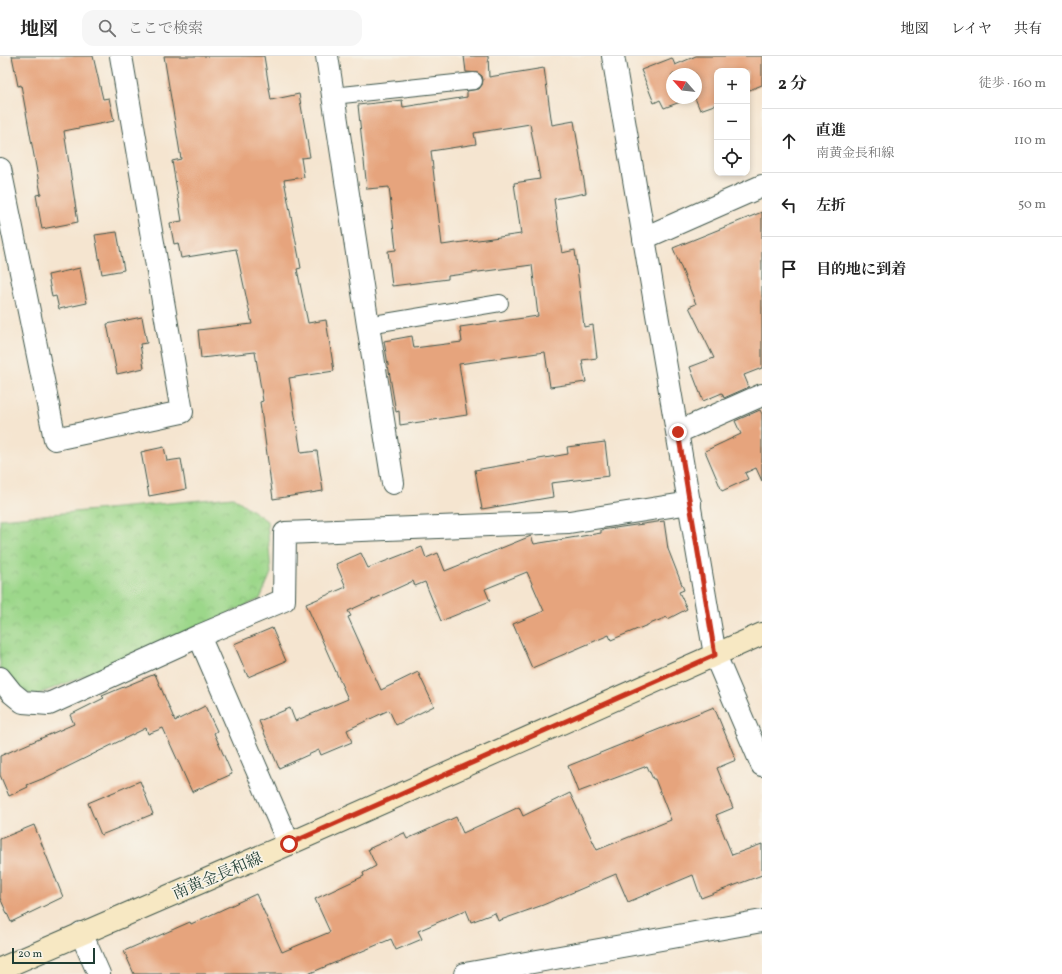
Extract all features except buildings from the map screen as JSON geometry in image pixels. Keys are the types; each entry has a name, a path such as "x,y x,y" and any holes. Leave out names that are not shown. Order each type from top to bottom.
{"main road":[{"name":"南黄金長和線","path":"0,969 289,844 762,634"}],"street":[{"path":"0,169 55,439 182,412 121,56"},
{"path":"327,56 393,483"},
{"path":"613,56 715,655 762,766"},
{"path":"644,238 762,186"},
{"path":"678,432 762,395"},
{"path":"0,678 12,693 23,702 49,704 199,636 284,600 285,533 569,522 690,504"},
{"path":"199,636 289,844"},
{"path":"465,974 510,970 762,921"},
{"path":"81,933 100,974"}],"lane":[{"path":"333,96 474,80"},
{"path":"368,325 500,303"}],"green space":[{"path":"233,497 267,521 271,573 260,599 151,649 34,696 21,690 0,668 0,519"}],"route":[{"path":"289,844 715,655 678,432"}]}
